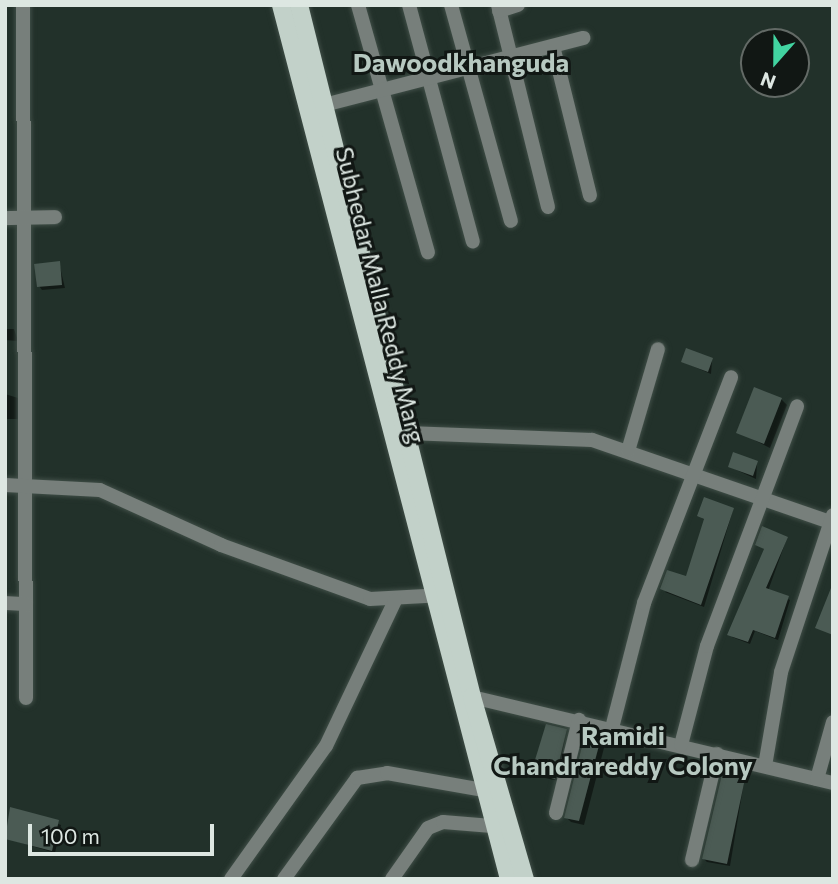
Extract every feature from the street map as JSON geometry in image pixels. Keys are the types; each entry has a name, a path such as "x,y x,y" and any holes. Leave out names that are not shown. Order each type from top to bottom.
{"main road":[{"name":"Subhedar Malla Reddy Marg","path":"281,5 440,596"},
{"name":"Subhedar Malla Reddy Marg","path":"299,5 408,433 440,596"},
{"path":"440,596 525,879"},
{"path":"440,596 483,790 509,879"}],"street":[{"path":"23,5 26,698"},
{"path":"358,5 428,252"},
{"path":"409,5 473,242"},
{"path":"451,5 510,221"},
{"path":"518,5 498,8 548,207"},
{"path":"324,105 584,38"},
{"path":"553,46 590,195"},
{"path":"5,218 55,217"},
{"path":"628,451 658,349"},
{"path":"612,728 644,603 731,377"},
{"path":"681,745 707,646 797,406"},
{"path":"408,433 592,440 695,472 832,520 781,673 765,766"},
{"path":"5,485 100,490 319,582 395,601 440,596"},
{"path":"231,879 326,746 395,601"},
{"path":"5,603 26,604"},
{"path":"472,697 579,720 833,783"},
{"path":"556,813 579,720"},
{"path":"817,779 833,722"},
{"path":"692,860 717,754"},
{"path":"284,879 357,778 387,773 483,790"},
{"path":"392,879 428,828 443,822 492,826"}],"building":[{"path":"60,261 62,285 37,287 34,264"},
{"path":"686,348 713,358 708,372 681,362"},
{"path":"754,387 782,398 764,444 736,433"},
{"path":"733,452 758,461 753,476 728,467"},
{"path":"704,497 734,508 701,605 660,589 667,570 686,576 704,519 697,516"},
{"path":"762,526 788,537 766,588 789,596 775,638 753,630 748,642 727,635 764,549 755,545"},
{"path":"833,583 833,635 815,628"},
{"path":"546,724 567,729 555,779 531,773"},
{"path":"585,734 601,738 579,821 564,818"},
{"path":"723,770 746,774 727,864 702,859"},
{"path":"10,807 59,820 52,851 5,839"}],"district":[{"name":"Dawoodkhanguda","path":"461,62"},
{"name":"Ramidi Chandrareddy Colony","path":"623,750"}]}
